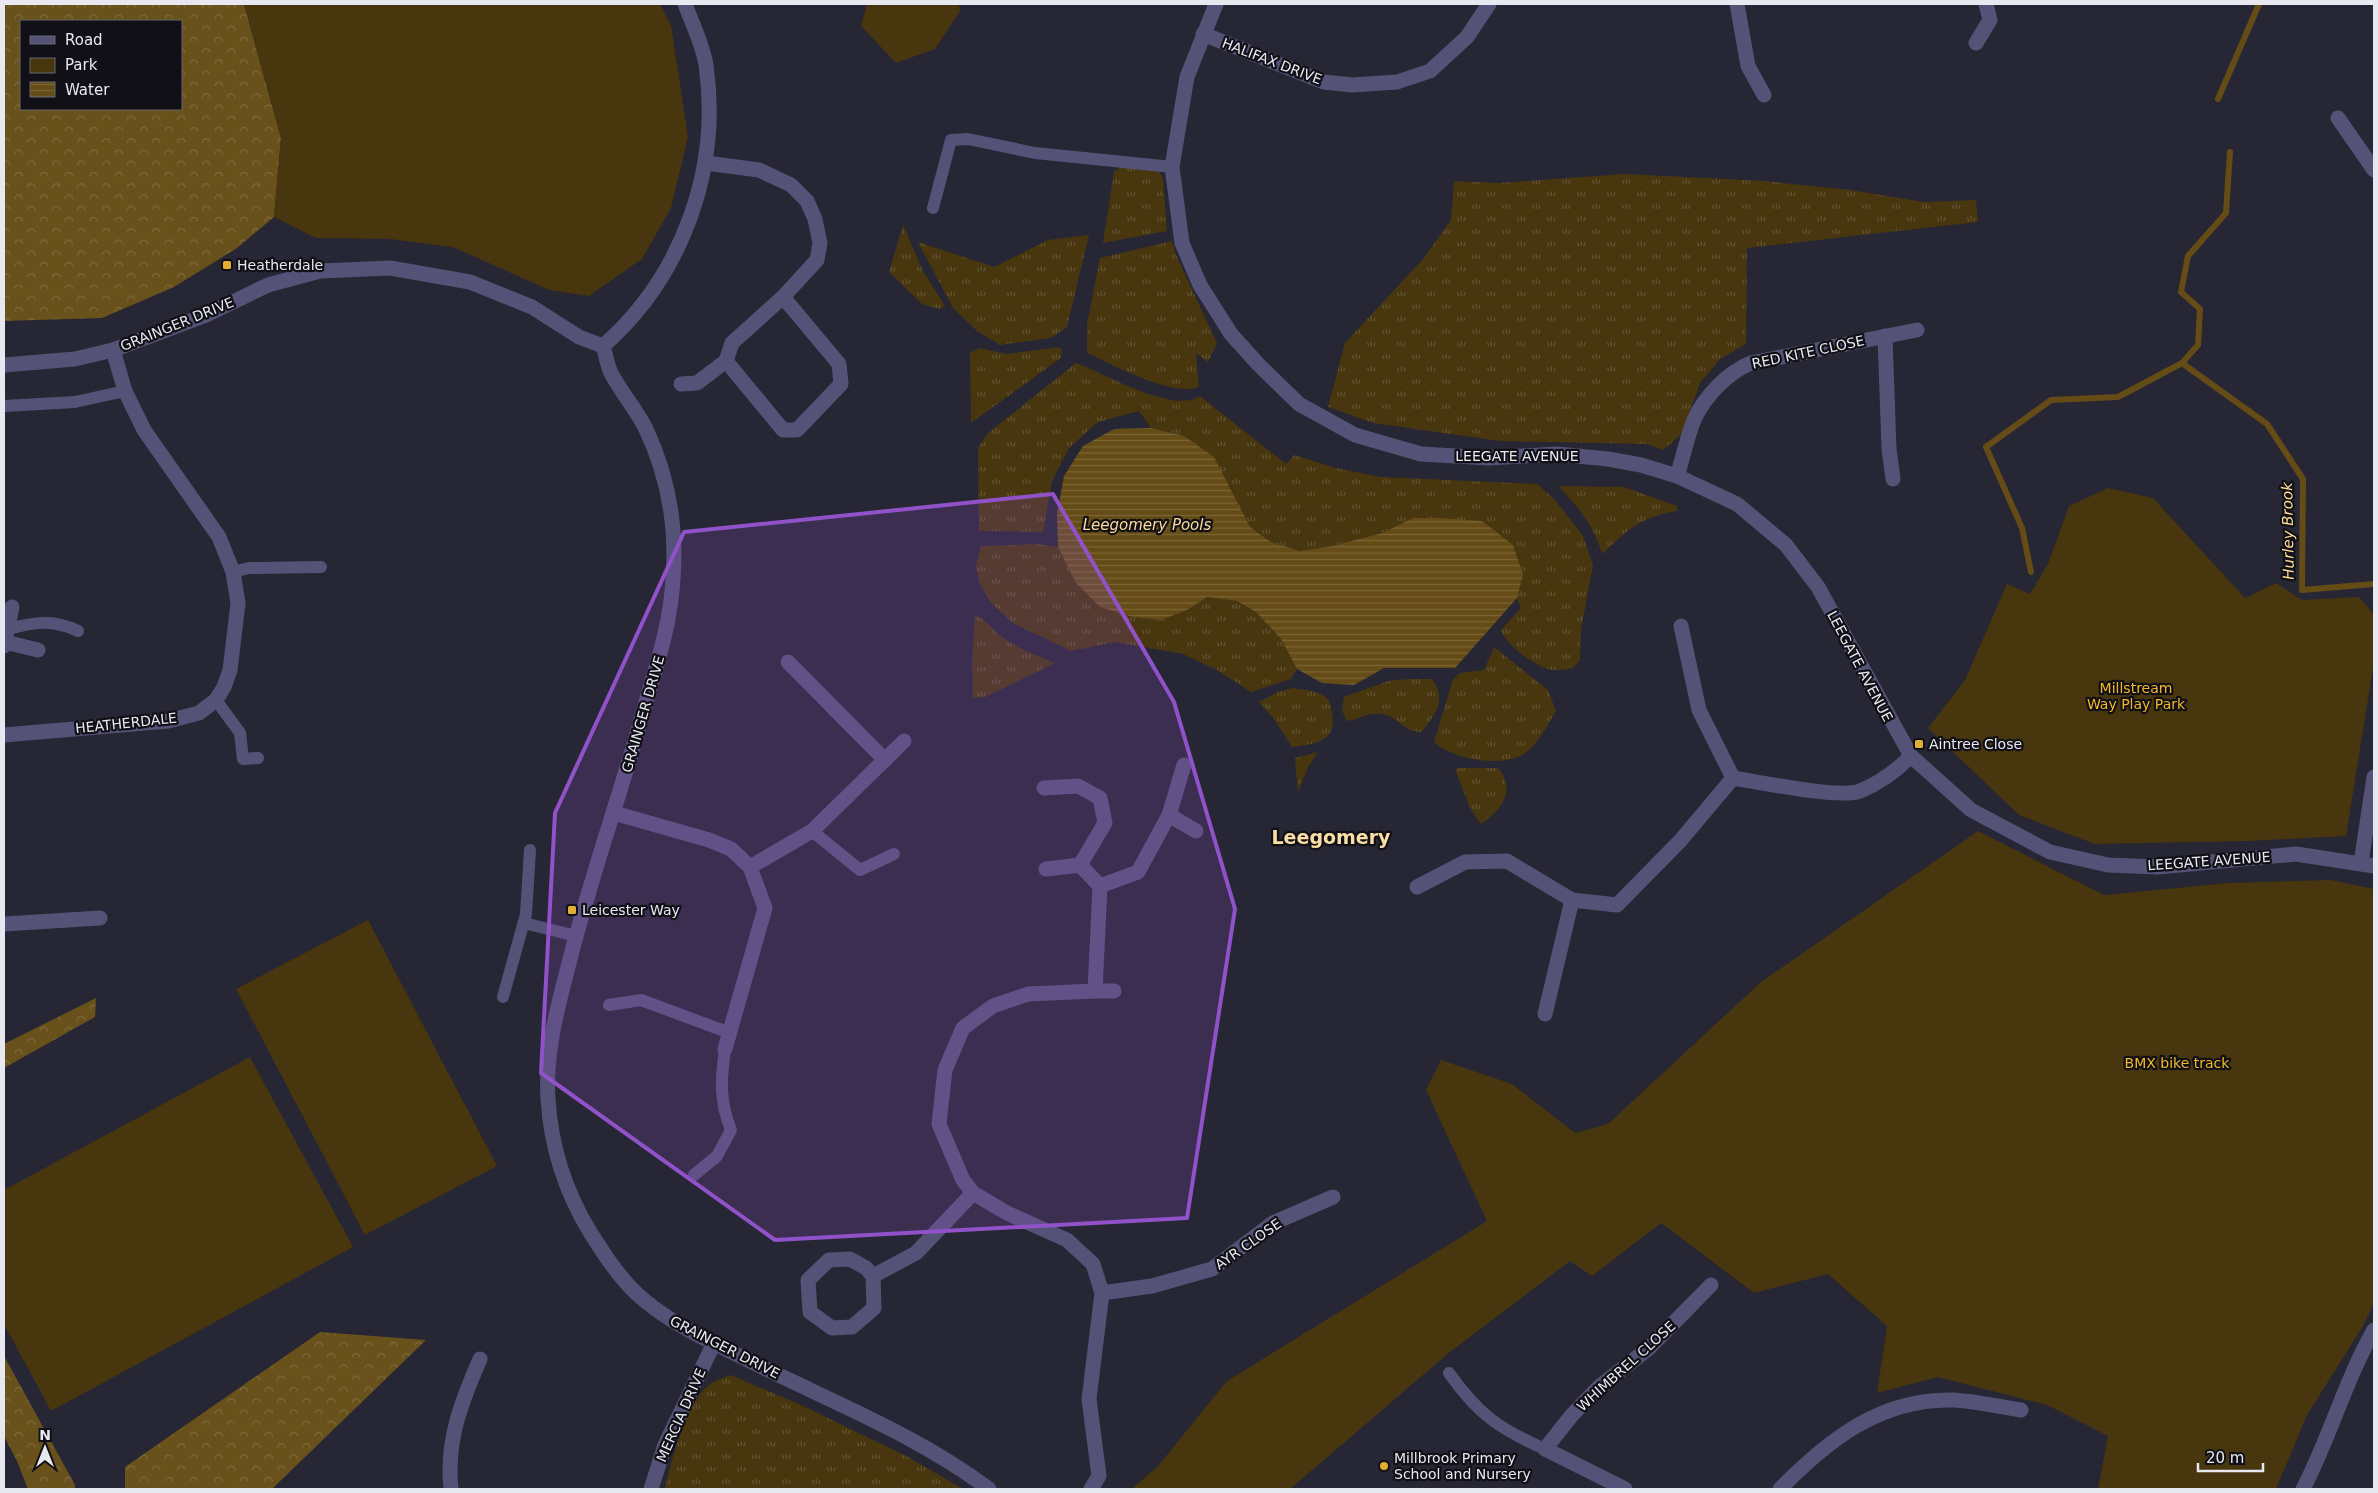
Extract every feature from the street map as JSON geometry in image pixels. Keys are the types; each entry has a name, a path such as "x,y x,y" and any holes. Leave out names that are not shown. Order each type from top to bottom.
{"street":[{"path":"603,346 623,328 658,283 682,237 700,190 710,137 706,63 685,4"},
{"name":"LEEGATE AVENUE","path":"1216,4 1202,34 1187,77 1172,167 1182,243 1200,285 1231,334 1258,364 1299,404 1355,435 1421,454 1489,458 1574,456 1641,465 1677,476 1737,504 1786,545 1818,587 1911,756 1971,810 2050,852 2108,865 2158,867 2296,854 2368,865"},
{"name":"HALIFAX DRIVE","path":"1202,34 1324,82 1352,85 1397,82 1430,71 1467,37 1489,4"},
{"path":"1738,4 1748,66 1764,95"},
{"path":"1976,43 1990,20 1986,4"},
{"path":"2338,118 2374,170"},
{"path":"681,384 697,383 726,361 732,343 783,297 817,260 820,243 815,219 807,201 791,185 759,170 706,163"},
{"name":"GRAINGER DRIVE","path":"4,365 75,359 113,350 206,315 268,285 320,271 390,268 470,282 532,307 579,337 603,346 610,370 644,425 665,476 675,535 670,614 614,813 576,936 555,1016 549,1057 548,1098 555,1153 566,1186 579,1214 607,1260 635,1292 670,1320 864,1416 932,1452 989,1489"},
{"path":"726,361 783,430 797,430 841,384 839,364 783,297"},
{"name":"RED KITE CLOSE","path":"1677,476 1695,419 1721,382 1738,368 1751,363 1917,330"},
{"name":"RED KITE CLOSE","path":"1885,336 1889,449 1893,479"},
{"name":"HEATHERDALE","path":"4,735 168,721 199,713 216,700 224,687 230,670 238,603 233,572 219,537 144,430 125,391 113,350"},
{"path":"12,607 5,639 38,650"},
{"path":"1681,626 1699,710 1733,778"},
{"path":"788,662 885,760"},
{"path":"750,867 812,831 904,741"},
{"path":"1733,778 1832,794 1859,792 1892,775 1911,756"},
{"path":"1100,886 1138,872 1169,815 1184,765"},
{"path":"2368,865 2374,777"},
{"path":"1417,887 1465,862 1507,861 1572,900 1617,905 1680,841 1733,778"},
{"path":"1044,788 1078,786 1100,798 1105,823 1080,865"},
{"path":"614,813 709,840 730,850 750,867 765,908 725,1049"},
{"path":"1169,815 1196,831"},
{"path":"1046,869 1080,865"},
{"path":"1080,865 1100,886 1095,991"},
{"path":"1545,1014 1572,900"},
{"path":"4,924 100,918"},
{"path":"1090,1489 1098,1476 1089,1399 1102,1293 1093,1264 1067,1240 1007,1213 973,1193 963,1180 939,1124 945,1070 963,1028 993,1006 1028,994 1114,991"},
{"path":"874,1276 916,1254 973,1193"},
{"name":"AYR CLOSE","path":"1102,1293 1152,1286 1212,1270 1273,1223 1333,1198"},
{"path":"850,1259 874,1276 874,1308 852,1327 832,1328 810,1312 808,1280 830,1260 850,1259"},
{"name":"WHIMBREL CLOSE","path":"1545,1449 1572,1415 1599,1387 1649,1348 1711,1286"},
{"path":"2303,1489 2319,1458 2343,1393 2374,1330"},
{"name":"MERCIA DRIVE","path":"651,1489 665,1445 714,1343"},
{"path":"451,1489 449,1469 457,1414 480,1359"},
{"path":"1780,1489 1842,1434 1864,1420 1893,1408 1921,1401 1955,1400 2021,1410"},
{"path":"1545,1449 1625,1489"}],"lane":[{"path":"933,208 951,140 968,139 1035,153 1172,167"},
{"path":"4,406 76,402 125,391"},
{"path":"233,572 249,568 321,567"},
{"path":"5,639 32,623 60,623 78,631"},
{"path":"216,700 240,733 243,759 258,758"},
{"path":"812,831 860,870 894,854"},
{"path":"503,997 528,903 530,850"},
{"path":"524,923 576,936"},
{"path":"609,1005 641,1000 730,1033"},
{"path":"694,1175 717,1156 731,1130 723,1109 721,1080 725,1049"},
{"path":"1449,1374 1477,1409 1512,1435 1545,1449"}],"highlighted area":[{"path":"1053,494 1174,702 1235,909 1187,1218 775,1240 541,1073 555,813 684,532"}],"green space":[{"path":"4,4 244,4 281,138 274,217 237,248 174,287 102,318 4,321"},
{"path":"244,4 660,4 671,25 688,137 671,208 642,259 589,296 549,290 453,247 390,239 316,238 274,217 281,138"},
{"path":"867,4 959,4 960,11 935,49 896,63 861,26"},
{"path":"1121,167 1160,172 1163,180 1167,231 1103,243 1114,172"},
{"path":"1625,174 1765,181 1850,190 1924,202 1976,200 1978,222 1747,248 1746,344 1720,359 1700,383 1682,434 1663,450 1647,444 1500,441 1373,423 1328,407 1345,343 1424,258 1451,220 1454,181 1498,183"},
{"path":"903,225 923,271 945,306 940,309 922,304 889,272"},
{"path":"1089,235 1067,327 1051,338 1000,345 977,331 953,308 918,242 994,267 1048,240"},
{"path":"1172,241 1176,255 1217,343 1208,362 1196,353 1199,387 1187,389 1158,384 1087,353 1087,324 1100,258"},
{"path":"1059,347 1062,350 1061,358 971,423 970,353 980,348 1007,354"},
{"path":"1076,363 1157,397 1188,400 1200,396 1286,464 1294,455 1336,468 1381,477 1537,484 1555,500 1583,536 1593,565 1581,630 1580,660 1573,668 1547,669 1531,661 1515,649 1501,630 1521,608 1517,598 1523,575 1413,518 1382,533 1332,546 1300,551 1271,542 1250,527 1235,500 1184,436 1151,428 1139,411 1098,422 1069,448 1052,481 1043,532 979,531 978,448 988,433"},
{"path":"1558,486 1624,487 1677,506 1677,511 1653,517 1635,526 1602,554 1595,534 1585,517"},
{"name":"Millstream Way Play Park","path":"2108,488 2153,498 2245,598 2276,583 2302,600 2359,597 2374,615 2374,662 2346,836 2247,841 2095,844 2019,815 1928,728 1965,680 2007,584 2030,594 2048,564 2069,506"},
{"path":"1038,544 1058,547 1076,583 1100,607 1133,617 1162,620 1187,609 1207,597 1237,601 1256,612 1281,639 1297,669 1291,679 1251,692 1217,670 1183,654 1115,642 1071,651 1013,623 990,602 979,582 976,566 981,546"},
{"path":"975,615 1009,642 1055,663 985,697 973,698 972,664"},
{"path":"1494,647 1548,690 1556,711 1533,746 1520,756 1508,760 1495,761 1467,758 1454,754 1434,742 1453,679 1460,673 1484,670"},
{"path":"1432,679 1439,693 1438,706 1432,719 1422,732 1409,729 1388,715 1382,714 1368,715 1347,721 1342,711 1344,697 1388,681"},
{"path":"1293,688 1317,692 1329,701 1333,722 1332,730 1323,739 1292,747 1274,719 1259,702 1278,692"},
{"path":"1318,752 1308,767 1298,792 1295,758"},
{"path":"1498,768 1504,776 1506,792 1504,799 1495,813 1481,824 1470,808 1455,769"},
{"name":"BMX bike track","path":"1978,831 2104,895 2229,883 2331,880 2374,889 2374,1303 2363,1326 2307,1415 2276,1489 2098,1489 2108,1436 2047,1405 1938,1377 1877,1393 1887,1326 1828,1274 1754,1293 1661,1223 1592,1276 1570,1261 1445,1356 1290,1489 1132,1489 1158,1466 1227,1381 1487,1221 1426,1090 1441,1060 1512,1084 1575,1133 1608,1124 1761,982"},
{"path":"368,920 497,1166 365,1235 236,989"},
{"path":"96,998 95,1017 4,1068 4,1044"},
{"path":"250,1057 353,1247 51,1411 4,1324 4,1190"},
{"path":"320,1332 426,1340 272,1489 125,1489 125,1467"},
{"path":"4,1356 75,1485 75,1489 28,1489 17,1461 4,1436"},
{"path":"731,1375 801,1405 908,1457 963,1489 665,1489 681,1431 695,1401 713,1382"}],"water":[{"name":"Leegomery Pools","path":"1151,428 1184,436 1214,457 1250,527 1271,542 1300,551 1332,546 1382,533 1413,518 1482,521 1513,545 1523,575 1517,598 1455,668 1384,668 1354,685 1322,683 1297,669 1281,639 1256,612 1237,601 1207,597 1187,610 1161,620 1133,617 1100,607 1076,583 1058,547 1057,514 1064,476 1083,446 1114,429"}],"waterway":[{"name":"Hurley Brook","path":"2218,99 2259,4"},
{"name":"Hurley Brook","path":"2031,572 2022,528 1986,447 2051,400 2118,397 2182,363 2198,345 2200,309 2181,292 2188,256 2226,213 2230,152"},
{"name":"Hurley Brook","path":"2182,363 2267,424 2303,479 2302,590 2374,584"}],"place":[{"name":"Heatherdale","path":"227,265"},
{"name":"Aintree Close","path":"1919,744"},
{"name":"Leicester Way","path":"572,910"},
{"name":"Millbrook Primary School and Nursery","path":"1384,1466"}],"district":[{"name":"Leegomery","path":"1331,837"}]}
